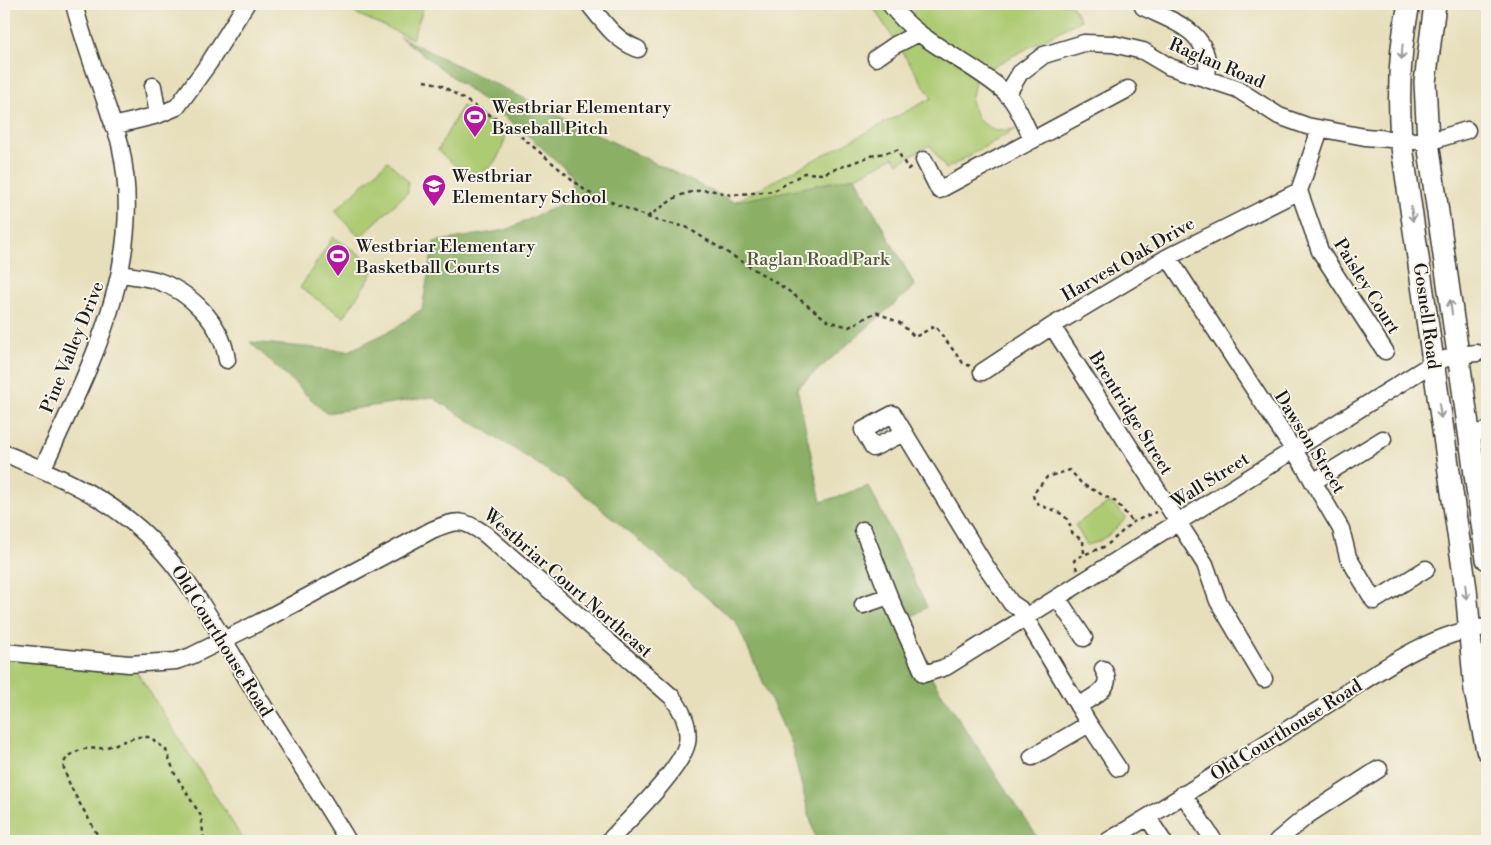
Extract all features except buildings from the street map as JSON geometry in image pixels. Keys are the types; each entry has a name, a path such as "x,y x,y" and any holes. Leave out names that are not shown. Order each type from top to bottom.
{"main road":[{"name":"Gosnell Road","path":"1409,4 1399,80 1402,140 1466,590 1478,627"},
{"name":"Gosnell Road","path":"1434,4 1425,82 1428,142 1467,354 1478,433 1487,559"},
{"path":"1478,627 1475,690 1487,750"}],"street":[{"name":"Pine Valley Drive","path":"42,470 106,324 121,274 125,233 125,182 120,142 113,126 74,4"},
{"path":"113,126 158,115 176,107 209,63 246,4"},
{"path":"589,4 615,37 625,44 638,49"},
{"path":"890,4 919,33 964,60 1008,95 1033,140"},
{"path":"1143,7 1186,27 1202,42 1209,65 1207,79"},
{"path":"876,58 889,48 919,33"},
{"name":"Raglan Road","path":"1008,95 1020,73 1035,60 1063,48 1084,43 1113,44 1143,52 1170,67 1237,89 1279,116 1320,129 1365,138 1428,142"},
{"path":"153,86 158,115"},
{"path":"924,160 939,190 1128,89"},
{"path":"1299,191 1320,129"},
{"path":"1428,142 1467,130"},
{"name":"Harvest Oak Drive","path":"982,372 1052,326 1168,257 1299,191"},
{"name":"Paisley Court","path":"1299,191 1320,251 1384,351"},
{"name":"Dawson Street","path":"1168,257 1313,482 1341,529 1348,557 1374,601 1426,569"},
{"path":"121,274 155,280 186,297 213,323 221,336 227,360"},
{"name":"Brentridge Street","path":"1052,326 1177,524 1205,564 1218,601 1264,679"},
{"name":"Wall Street","path":"889,596 924,674 946,667 986,644 1433,363 1467,354"},
{"path":"904,433 873,448 863,430 893,414 983,562 1012,603 1026,619 1089,724 1118,768"},
{"path":"1313,482 1384,440"},
{"name":"Old Courthouse Road","path":"4,453 68,481 102,501 123,514 153,541 183,576 348,841"},
{"name":"Westbriar Court Northeast","path":"4,652 145,665 176,661 223,640 432,530 456,521 469,523 485,534 672,697 685,718 687,736 682,756 667,776 608,841"},
{"path":"863,530 889,596 863,605"},
{"path":"1058,599 1084,638"},
{"name":"Old Courthouse Road","path":"1108,841 1148,818 1183,794 1372,676 1436,640 1478,627"},
{"path":"1078,706 1104,689 1108,683 1107,675 1103,669"},
{"path":"1032,757 1089,724"},
{"path":"1277,841 1308,815 1379,769"},
{"path":"1183,794 1214,841"},
{"path":"1148,818 1163,841"}],"path":[{"path":"424,81 439,84 510,128 587,192 647,217 686,227 786,289 828,321 849,327 876,312 900,323 915,337 935,326 963,362 982,372"},
{"path":"647,217 678,196 695,191 710,190 731,195 774,191 804,173 822,174 871,156 897,150 908,169 924,160"},
{"path":"1084,553 1082,541 1072,532 1071,524 1064,514 1039,505 1033,499 1033,494 1047,477 1070,470 1082,484 1116,502 1133,522"},
{"path":"1084,582 1074,561 1084,553 1106,546 1133,522 1166,506"},
{"path":"100,841 82,803 67,782 63,764 68,756 82,749 104,748 137,737 150,737 166,750 175,774 201,816 204,841"}],"green space":[{"path":"335,4 425,4 412,39"},
{"name":"Raglan Road Park","path":"871,4 1071,4 1081,20 988,69 975,81 971,101 978,120 995,131 1016,129 946,169 930,145 898,163 894,157 855,177 915,286 734,202 932,98"},
{"path":"400,37 734,202 855,177 915,286 797,388 821,502 869,486 927,607 897,626 1040,841 816,841 791,744 736,622 579,490 432,397 326,413 250,342 349,351 392,330 422,309 434,242 506,230 572,199 572,175 522,130"},
{"name":"Westbriar Elementary Baseball Pitch","path":"462,106 507,130 497,159 481,172 461,169 438,150"},
{"path":"388,161 408,181 408,192 360,237 335,211"},
{"name":"Westbriar Elementary Basketball Courts","path":"333,237 377,266 344,317 300,288"},
{"path":"1108,503 1113,504 1126,518 1104,538 1087,545 1075,525"},
{"path":"4,652 132,664 244,841 4,841"}],"place":[{"name":"Westbriar Elementary Baseball Pitch","path":"475,138"},
{"name":"Westbriar Elementary School","path":"434,207"},
{"name":"Westbriar Elementary Basketball Courts","path":"338,277"}]}
